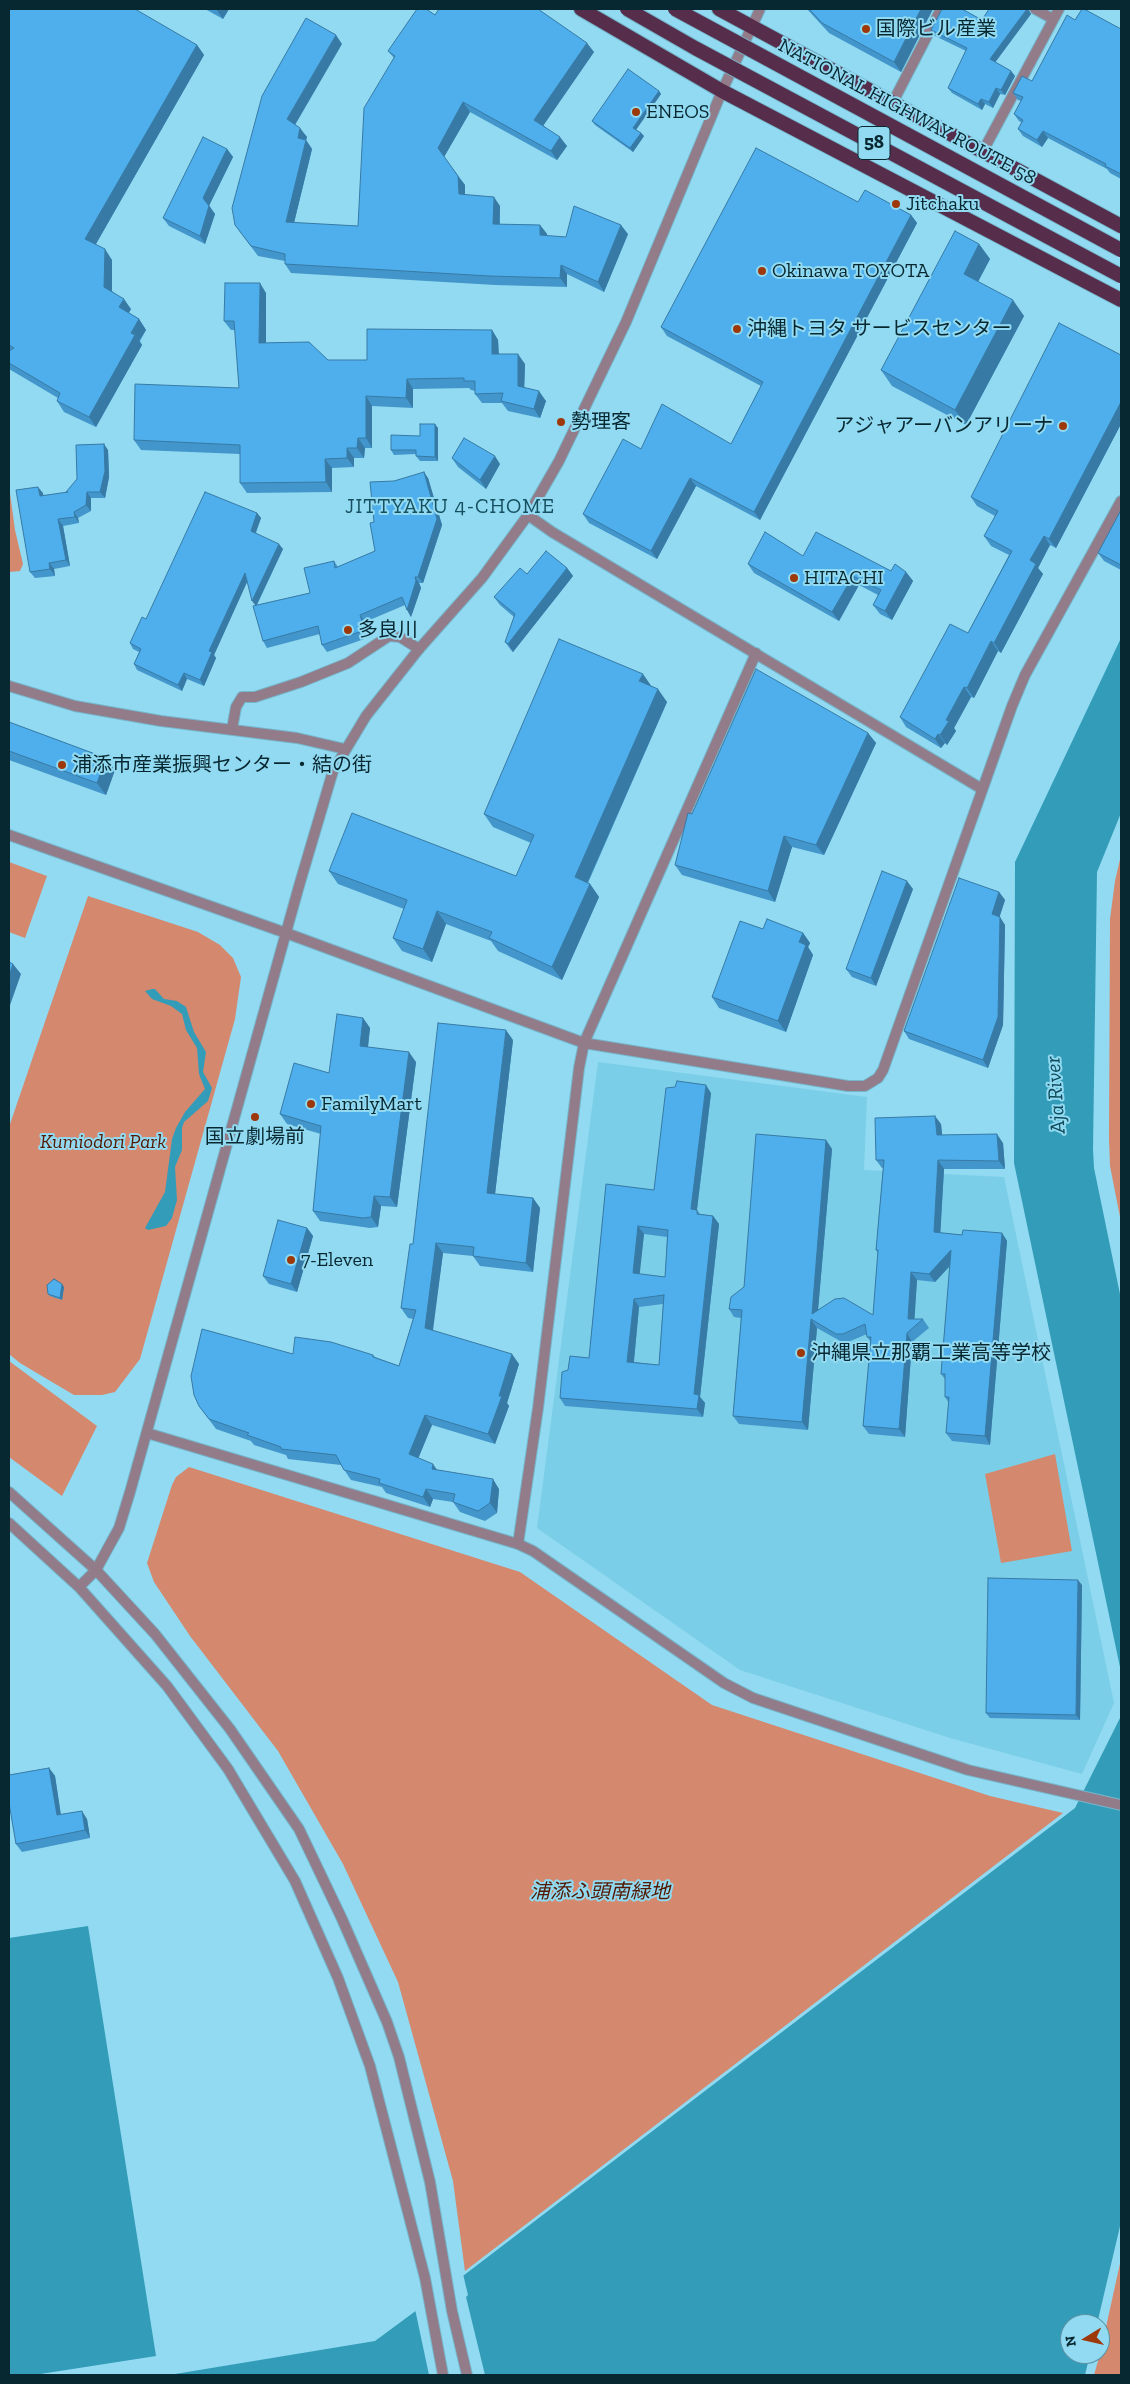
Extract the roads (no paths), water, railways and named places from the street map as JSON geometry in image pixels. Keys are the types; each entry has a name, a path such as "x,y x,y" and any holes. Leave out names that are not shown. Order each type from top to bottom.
{"highway":[{"name":"58","path":"581,9 722,91 1121,300"},
{"name":"58","path":"627,9 695,48 1121,276"},
{"name":"NATIONAL HIGHWAY ROUTE 58","path":"675,9 1121,250"},
{"name":"58","path":"719,9 1121,226"}],"street":[{"path":"79,1587 96,1570 119,1528 327,787 345,749 366,716 419,649 482,578 528,515 559,461 626,322 722,91 760,9"},
{"path":"893,102 941,9"},
{"path":"1035,9 1053,19"},
{"path":"983,150 1060,9"},
{"path":"9,835 286,933 584,1044 848,1086 865,1086 878,1078 884,1070 982,789 1025,675 1121,501"},
{"path":"528,515 552,532 982,789"},
{"path":"232,729 236,707 242,697 255,696 301,682 348,662 389,636 400,637 419,649"},
{"path":"518,1544 539,1398 579,1068 584,1044 756,653"},
{"path":"9,686 75,706 161,720 297,738 345,749"},
{"path":"147,1433 518,1544 533,1551 724,1683 754,1698 968,1770 1070,1795 1121,1805"},
{"path":"9,1492 96,1570 155,1634 230,1730 299,1829 342,1919 387,2022 399,2057 426,2164 467,2375"},
{"path":"9,1523 79,1587 149,1665 198,1727 228,1769 295,1881 338,1978 370,2066 425,2278 443,2375"}],"water":[{"name":"Aja River","path":"1121,638 1121,813 1097,872 1093,1149 1094,1168 1121,1299 1121,1672 1014,1163 1015,862"},
{"path":"155,989 164,999 177,1001 186,1007 194,1032 206,1052 203,1072 212,1088 208,1101 184,1122 182,1128 182,1150 175,1167 177,1200 172,1218 166,1226 148,1230 145,1228 165,1192 172,1139 176,1128 185,1112 205,1089 199,1074 197,1048 186,1030 182,1014 171,1006 152,999 145,991"},
{"path":"1121,1716 1121,2222 1099,2314 1060,2314 1060,2364 1088,2364 1085,2375 169,2375 375,2341 459,2279 1075,1808"},
{"path":"88,1926 156,2356 34,2375 9,2375 9,1938"}],"place":[{"name":"国際ビル産業","path":"866,29"},
{"name":"ENEOS","path":"636,112"},
{"name":"Jitchaku","path":"896,204"},
{"name":"Okinawa TOYOTA","path":"762,271"},
{"name":"沖縄トヨタ サービスセンター","path":"737,329"},
{"name":"勢理客","path":"561,422"},
{"name":"アジャアーバンアリーナ","path":"1063,426"},
{"name":"HITACHI","path":"794,578"},
{"name":"多良川","path":"348,630"},
{"name":"浦添市産業振興センター・結の街","path":"62,765"},
{"name":"FamilyMart","path":"311,1104"},
{"name":"国立劇場前","path":"255,1117"},
{"name":"7-Eleven","path":"291,1260"},
{"name":"沖縄県立那覇工業高等学校","path":"801,1353"}],"district":[{"name":"JITTYAKU 4-CHOME","path":"450,507"}],"park label":[{"name":"Kumiodori Park","path":"103,1142"},
{"name":"浦添ふ頭南緑地","path":"600,1892"}]}
